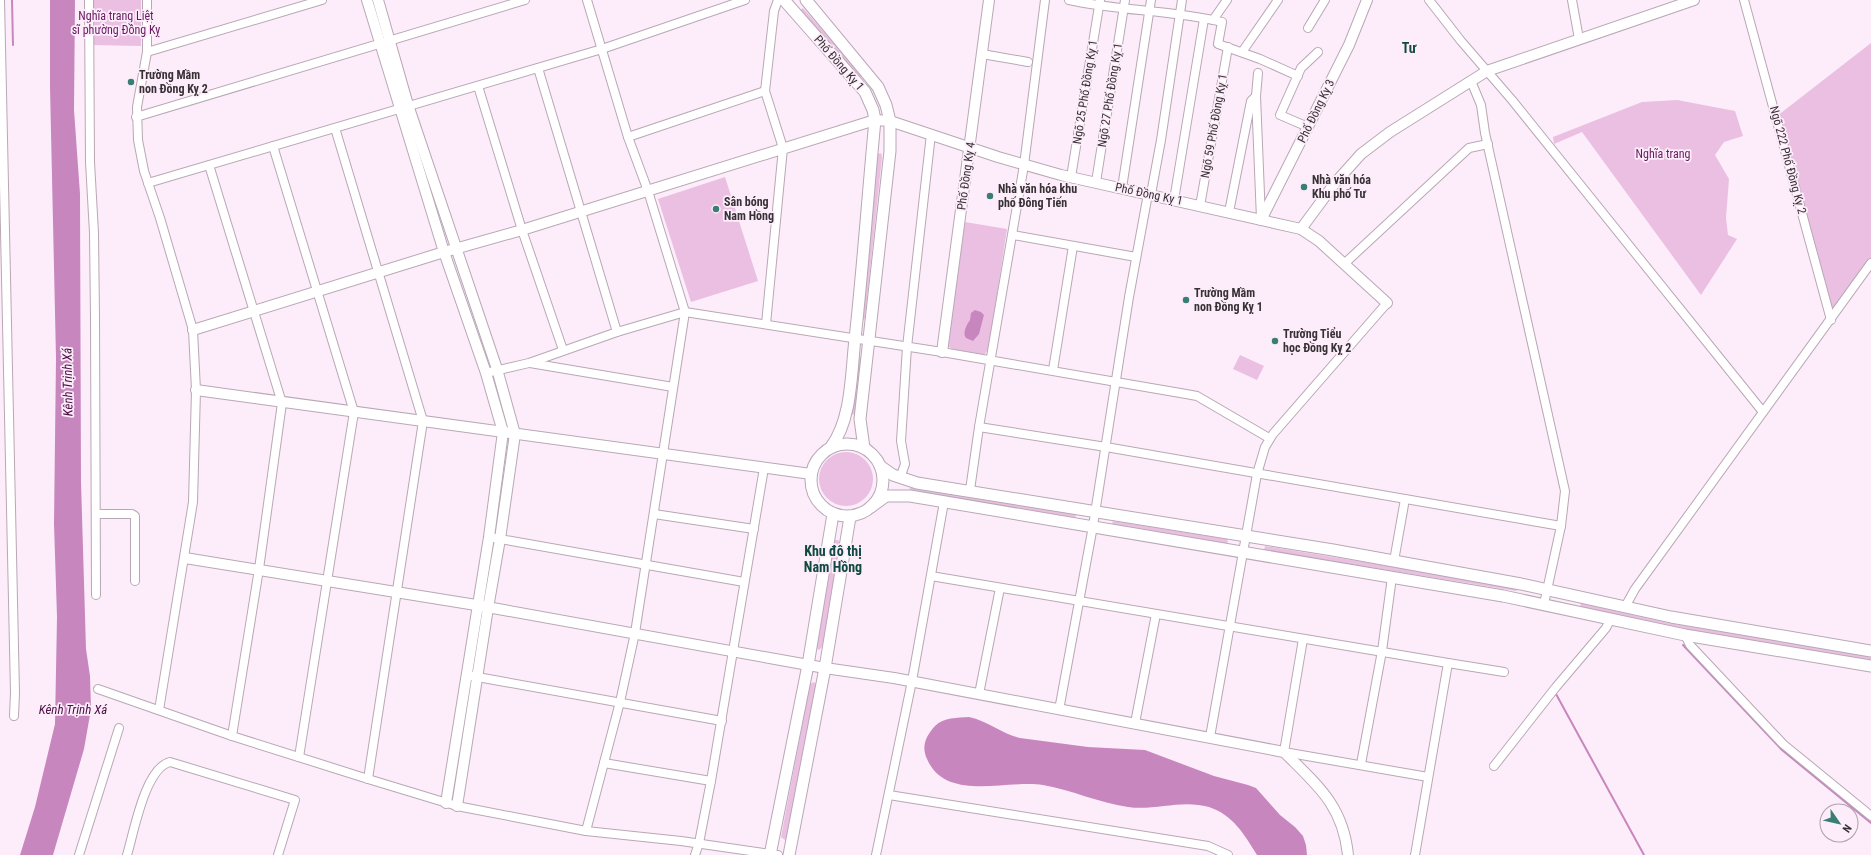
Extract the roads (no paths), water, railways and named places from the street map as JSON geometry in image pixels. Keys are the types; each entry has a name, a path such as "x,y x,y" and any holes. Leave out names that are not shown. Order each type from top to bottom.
{"main road":[{"name":"Phố Đồng Kỵ 1","path":"784,0 865,92 873,110 875,120"},
{"name":"Phố Đồng Kỵ 1","path":"806,0 876,83 884,99 890,121"},
{"path":"875,120 855,340 846,416 840,436 832,447 818,458 811,474 811,488 816,500 825,510 833,514 850,517 861,514 883,498 891,495 910,496 1392,576 1544,604 1685,636 1871,666"},
{"path":"864,448 860,419 870,342 890,151 890,121"},
{"path":"832,447 850,444 864,448 874,456 880,466 883,478 882,490 879,498 871,507"},
{"path":"880,466 887,472 900,478 917,483 970,490 1394,561 1547,590 1678,618 1871,651"},
{"path":"773,855 808,665 833,514"},
{"path":"789,855 825,668 850,517"}],"street":[{"path":"0,0 4,382 15,693 14,716"},
{"path":"89,0 90,162 94,233 96,595"},
{"path":"147,0 147,52 136,117 138,140 148,183 193,330 196,390 193,502 159,710"},
{"path":"147,52 322,0"},
{"path":"367,0 385,43 444,252 486,373 502,432 489,537 476,605 446,803"},
{"path":"378,0 385,43"},
{"path":"136,117 525,0"},
{"path":"586,831 620,702 636,633 685,312 648,191 628,137 587,0"},
{"path":"148,183 602,49 745,0"},
{"path":"766,324 783,148 764,91 774,11 778,0"},
{"name":"Phố Đồng Kỵ 4","path":"942,352 969,147 972,137 989,0"},
{"path":"970,490 979,427 1024,165 1045,0"},
{"path":"1072,0 1124,4 1150,10 1222,22 1218,44 1242,52 1298,76"},
{"path":"1122,188 1151,0"},
{"path":"1059,710 1093,526 1136,257 1161,140 1178,15 1182,0"},
{"path":"1213,20 1227,0"},
{"path":"1242,52 1278,0"},
{"path":"1308,28 1325,0"},
{"name":"Phố Đồng Kỵ 3","path":"1261,220 1349,45 1367,0"},
{"path":"1429,0 1763,412"},
{"path":"1572,0 1579,39"},
{"path":"1301,229 1335,184 1361,154 1390,132 1487,71 1694,0"},
{"name":"Ngõ 222 Phố Đồng Kỵ 2","path":"1744,0 1831,320"},
{"name":"Ngõ 25 Phố Đồng Kỵ 1","path":"1071,177 1099,3"},
{"name":"Ngõ 27 Phố Đồng Kỵ 1","path":"1096,182 1124,4"},
{"path":"1174,200 1204,19"},
{"name":"Ngõ 59 Phố Đồng Kỵ 1","path":"1200,206 1228,47"},
{"path":"1308,128 1280,115 1301,68 1318,52"},
{"path":"982,54 1028,62"},
{"path":"538,68 617,332"},
{"path":"1258,73 1256,96 1261,220"},
{"path":"1471,81 1481,105 1488,144 1565,491 1561,526 1544,604"},
{"path":"478,86 522,230 563,350"},
{"path":"628,137 764,91"},
{"path":"1229,212 1251,101 1256,96"},
{"path":"404,107 456,249 497,369 515,434 500,539 457,806"},
{"path":"193,330 318,293 444,252 582,212 875,120"},
{"name":"Phố Đồng Kỵ 1","path":"875,120 890,121 1024,165 1301,229 1319,241 1387,303"},
{"path":"335,128 423,421 398,593 368,780"},
{"path":"900,478 905,464 901,441 907,347 931,134"},
{"path":"1344,264 1469,148 1488,144"},
{"path":"273,146 354,412 299,757"},
{"path":"210,165 282,402 259,569 232,736"},
{"path":"1013,235 1136,257"},
{"path":"1053,370 1073,246"},
{"path":"1625,607 1634,589 1871,264"},
{"path":"1210,737 1257,474 1269,438 1387,303"},
{"path":"486,373 497,369 529,363 617,332 685,312 1053,370 1197,396 1269,438"},
{"path":"529,363 673,387"},
{"path":"196,390 811,474"},
{"path":"979,427 1106,447 1561,526"},
{"path":"695,855 699,843 722,721 764,468"},
{"path":"1394,561 1406,499"},
{"path":"876,855 912,681 944,502"},
{"path":"96,514 132,514 135,516 135,581"},
{"path":"654,514 754,529"},
{"path":"489,537 744,582"},
{"path":"185,558 476,605 734,650 825,668 912,681 1284,752 1428,777"},
{"path":"931,576 1504,672"},
{"path":"1360,764 1382,651 1392,576"},
{"path":"979,694 1000,588"},
{"path":"1135,723 1156,614"},
{"path":"1494,766 1556,687 1606,628 1610,620"},
{"path":"1685,636 1690,645 1778,739 1871,816"},
{"path":"1284,752 1303,639"},
{"path":"1415,855 1448,663"},
{"path":"466,675 722,721"},
{"path":"98,689 232,736 368,780 457,806 586,831 699,843 773,855"},
{"path":"79,855 119,728"},
{"path":"1284,752 1322,790 1336,810 1346,837 1348,855"},
{"path":"1300,768 1299,760 1305,755"},
{"path":"127,855 149,783 162,766 170,762 295,800 278,855"},
{"path":"604,763 711,781"},
{"path":"889,795 1208,846 1228,855"}],"water":[{"name":"Kênh Trịnh Xá","path":"50,0 75,0 74,110 80,194 81,482 86,649 90,676 91,709 84,749 53,855 20,855 35,807 55,724 57,617 54,524 56,358 50,87"},
{"path":"975,310 984,315 979,334 973,341 966,338 965,331 970,320 971,313"},
{"path":"969,717 982,721 1007,734 1020,738 1088,747 1145,750 1214,776 1256,788 1280,815 1295,827 1303,836 1307,855 1257,855 1237,826 1231,820 1217,810 1209,807 1188,804 1138,808 1107,803 1043,785 1029,784 979,786 963,785 948,781 936,773 927,759 924,750 925,741 935,726 942,721 951,718"}],"waterway":[{"path":"12,0 13,45"},
{"path":"1683,645 1782,750 1871,823"},
{"path":"1556,694 1644,855"}],"place":[{"name":"Trường Mầm non Đồng Kỵ 2","path":"131,82"},
{"name":"Nhà văn hóa Khu phố Tư","path":"1304,187"},
{"name":"Nhà văn hóa khu phố Đông Tiến","path":"990,196"},
{"name":"Sân bóng Nam Hồng","path":"716,209"},
{"name":"Trường Mầm non Đồng Kỵ 1","path":"1186,300"},
{"name":"Trường Tiểu học Đồng Kỵ 2","path":"1275,341"}],"district":[{"name":"Tư","path":"1409,48"},
{"name":"Khu đô thị Nam Hồng","path":"833,560"}],"park label":[{"name":"Nghĩa trang Liệt sĩ phường Đồng Kỵ","path":"116,23"},
{"name":"Nghĩa trang","path":"1663,154"}]}
